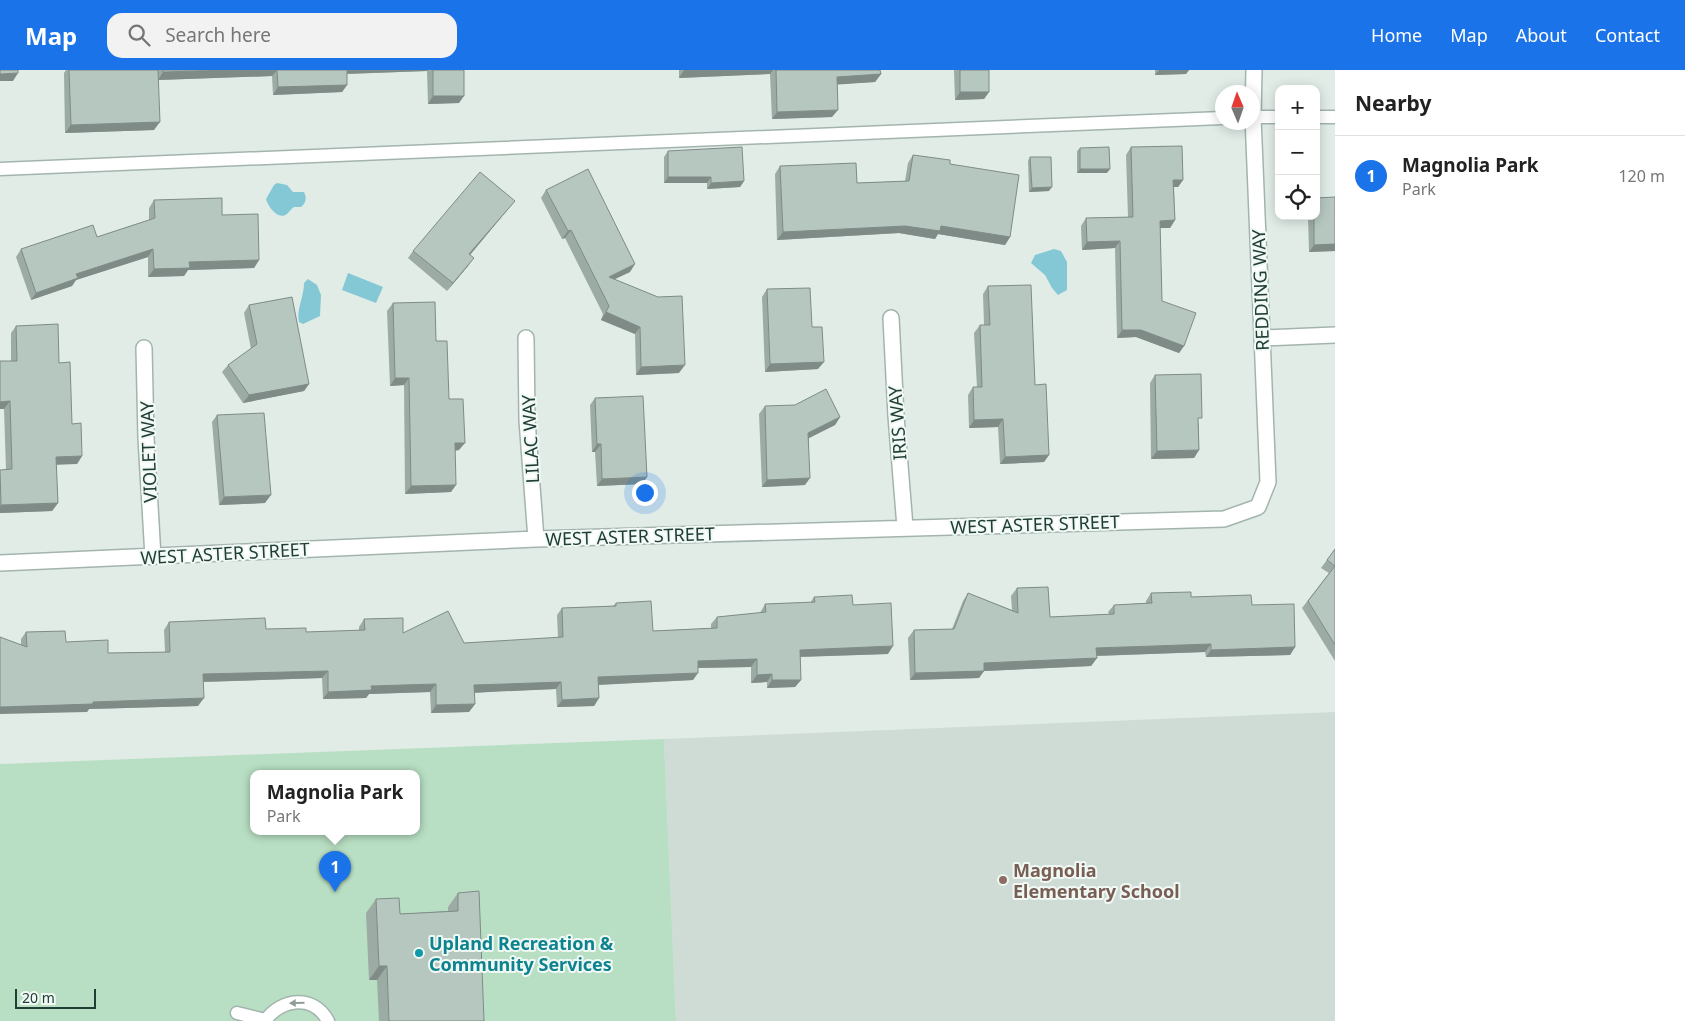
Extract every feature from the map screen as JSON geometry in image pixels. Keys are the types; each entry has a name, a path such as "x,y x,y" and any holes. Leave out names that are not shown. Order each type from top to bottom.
{"street":[{"name":"REDDING WAY","path":"1254,70 1254,85"},
{"name":"REDDING WAY","path":"1254,130 1268,482 1258,507"},
{"name":"IRIS WAY","path":"891,318 896,416 905,527"},
{"path":"1262,338 1335,335"},
{"name":"LILAC WAY","path":"526,338 527,420 536,539"},
{"name":"VIOLET WAY","path":"144,348 146,438 153,557"},
{"name":"WEST ASTER STREET","path":"0,563 536,539 1224,519 1258,507"}],"lane":[{"path":"1260,117 1275,117"},
{"path":"1320,117 1335,117"},
{"path":"0,169 1215,118"},
{"path":"237,1013 265,1021 273,1010 284,1004 295,1002 317,1008 328,1021"}],"shaded area":[{"name":"Magnolia Elementary School","path":"1335,712 1335,1021 676,1021 664,739"}],"green space":[{"path":"664,739 676,1021 0,1021 0,764"}],"water":[{"path":"277,183 287,185 293,192 304,192 306,198 303,205 301,207 294,207 288,213 281,216 274,212 266,199"},
{"path":"1054,249 1061,251 1067,262 1067,290 1058,295 1045,275 1031,263 1035,255"},
{"path":"348,273 383,287 376,303 342,290"},
{"path":"308,279 317,285 321,295 320,316 303,324 299,322 298,317 304,283"}],"building":[{"path":"0,70 18,70 18,73 0,74"},
{"path":"69,70 158,70 160,122 71,125"},
{"path":"163,70 233,70 163,72"},
{"path":"277,70 347,70 347,85 278,87"},
{"path":"433,70 464,70 464,96 433,96"},
{"path":"776,70 880,70 881,74 837,77 838,110 777,112"},
{"path":"960,70 989,70 989,92 960,92"},
{"path":"1182,146 1183,180 1173,180 1175,220 1160,221 1162,301 1196,313 1184,346 1141,330 1122,330 1120,241 1087,242 1086,218 1133,217 1131,147"},
{"path":"742,147 744,181 711,183 711,177 668,177 668,151"},
{"path":"1109,147 1110,169 1080,169 1080,148"},
{"path":"913,155 950,160 950,164 1019,175 1010,237 941,226 940,231 905,226 783,232 780,166 856,163 857,183 909,181"},
{"path":"1030,157 1051,157 1052,187 1032,188"},
{"path":"588,169 635,264 609,277 658,297 682,296 685,365 641,367 640,327 606,312 609,306 571,230 568,231 546,190"},
{"path":"480,172 515,201 469,254 474,258 453,283 413,251"},
{"path":"1335,197 1335,244 1314,245 1314,220 1320,220 1320,198"},
{"path":"222,198 222,215 258,214 259,260 189,262 190,268 154,269 153,249 76,274 78,278 36,293 21,249 93,225 97,237 155,218 154,200"},
{"path":"1031,285 1035,385 1046,384 1049,455 1005,457 1003,419 974,420 973,387 982,387 980,325 990,325 988,286"},
{"path":"810,288 812,327 822,327 824,362 770,364 767,289"},
{"path":"292,297 309,384 249,395 228,365 257,344 249,305"},
{"path":"435,302 436,341 447,341 449,399 463,399 465,443 455,443 456,485 411,486 409,378 395,378 393,303"},
{"path":"58,324 59,363 70,362 72,424 81,423 82,456 56,457 58,503 1,505 0,470 12,469 10,401 0,402 0,361 17,361 16,326"},
{"path":"1201,374 1202,418 1198,418 1199,450 1157,451 1155,375"},
{"path":"826,389 840,417 808,433 810,478 767,480 765,406 795,405"},
{"path":"643,396 647,477 602,479 601,444 597,444 595,398"},
{"path":"264,413 271,495 224,497 217,415"},
{"path":"1335,549 1335,566 1327,560"},
{"path":"1335,566 1335,645 1308,601"},
{"path":"1048,587 1050,617 1114,614 1114,605 1152,603 1151,593 1191,592 1191,597 1251,595 1252,605 1294,604 1295,647 1211,650 1211,644 1096,648 1097,658 984,663 984,671 915,673 914,630 954,629 968,593 1018,613 1017,588"},
{"path":"852,595 853,605 891,603 893,646 800,650 801,680 772,680 772,674 757,675 757,659 698,661 698,673 598,677 599,698 562,700 561,682 474,685 475,704 436,705 436,684 371,686 372,690 328,692 328,671 203,674 204,698 0,707 0,637 27,647 26,632 65,631 66,642 108,640 108,653 170,652 169,622 265,618 266,629 306,628 306,632 365,630 364,619 403,618 403,633 448,611 464,643 563,637 562,608 616,606 616,603 651,601 653,631 717,628 717,617 766,612 765,604 815,602 814,597"},
{"name":"Upland Recreation & Community Services","path":"479,891 484,1021 389,1021 387,966 379,966 376,899 399,898 400,914 458,911 458,893"}],"place":[{"name":"Magnolia Elementary School","path":"1003,880"},
{"name":"Magnolia Park","path":"335,892"},
{"name":"Upland Recreation & Community Services","path":"419,953"}]}
